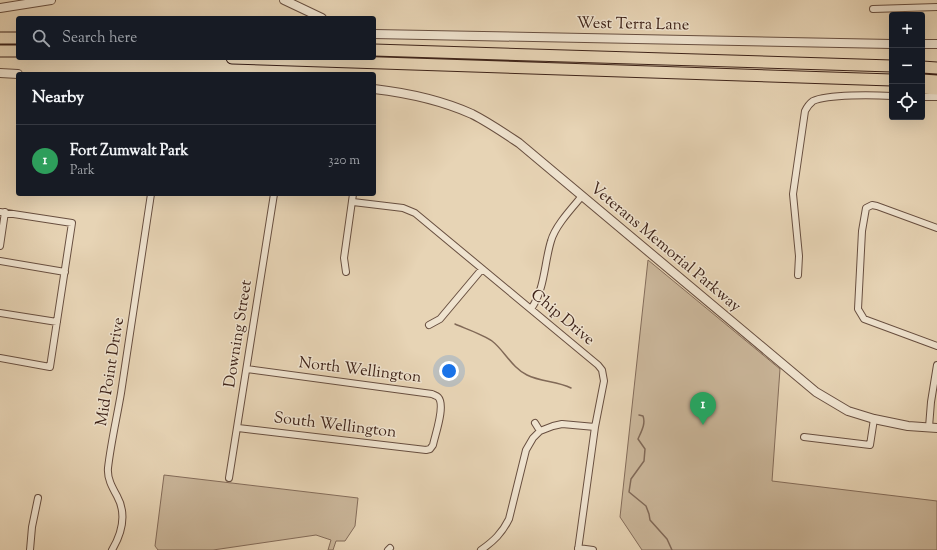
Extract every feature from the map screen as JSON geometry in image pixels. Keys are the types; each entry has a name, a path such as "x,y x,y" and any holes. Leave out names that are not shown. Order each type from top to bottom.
{"highway":[{"path":"0,38 16,38"},
{"path":"376,50 889,66"},
{"path":"0,51 16,51"},
{"path":"291,60 889,80"},
{"path":"925,67 937,68"},
{"path":"878,80 889,84"},
{"path":"925,80 937,80"},
{"path":"925,88 937,89"}],"street":[{"path":"0,8 50,0"},
{"path":"284,0 293,2 318,16"},
{"path":"922,0 922,7"},
{"path":"873,9 937,7"},
{"name":"West Terra Lane","path":"376,34 889,44"},
{"path":"925,44 937,44"},
{"path":"0,73 16,74"},
{"name":"Veterans Memorial Parkway","path":"376,89 393,91 431,99 446,104 473,115 519,143 816,392 848,411 874,419 908,426 933,428"},
{"path":"798,275 799,256 793,194 805,111 808,105 813,101 823,98 889,96"},
{"path":"925,97 937,98"},
{"name":"Mid Point Drive","path":"112,550 118,540 123,522 123,510 111,485 108,469 151,196"},
{"name":"Downing Street","path":"229,478 274,196"},
{"path":"346,272 344,258 354,196"},
{"path":"531,308 539,294 551,240 557,229 582,196"},
{"name":"Chip Drive","path":"353,202 402,208 415,213 482,270 531,308 602,370 604,381 595,427 578,549 593,550"},
{"path":"937,228 877,206 872,205 866,208 862,231 858,309 864,319 937,346"},
{"path":"0,246 3,212 72,223 50,367 0,358"},
{"path":"0,261 65,272"},
{"path":"429,325 440,319 482,270"},
{"path":"0,313 57,322"},
{"path":"933,428 937,365"},
{"name":"North Wellington","path":"247,369 432,394 439,398 442,404 442,410 433,445 430,449"},
{"path":"804,437 870,445 874,419"},
{"path":"535,423 540,431"},
{"path":"481,550 497,538 510,519 526,450 533,438 540,431 562,424 595,427"},
{"name":"South Wellington","path":"238,428 422,450 430,449"},
{"path":"30,550 32,527 38,498"}],"shaded area":[{"path":"648,260 780,369 772,481 937,501 937,550 642,550 620,517"},
{"path":"164,475 358,498 355,526 345,541 336,541 333,550 328,550 331,540 316,535 213,550 158,550 155,546"}],"waterway":[{"path":"455,324 492,341 512,364 527,375 571,388"},
{"path":"639,415 643,416 644,419 643,428 638,439 645,449 644,461 631,479 629,492 646,506 650,520 667,539 672,550"}],"place":[{"name":"Fort Zumwalt Park","path":"703,425"}]}
